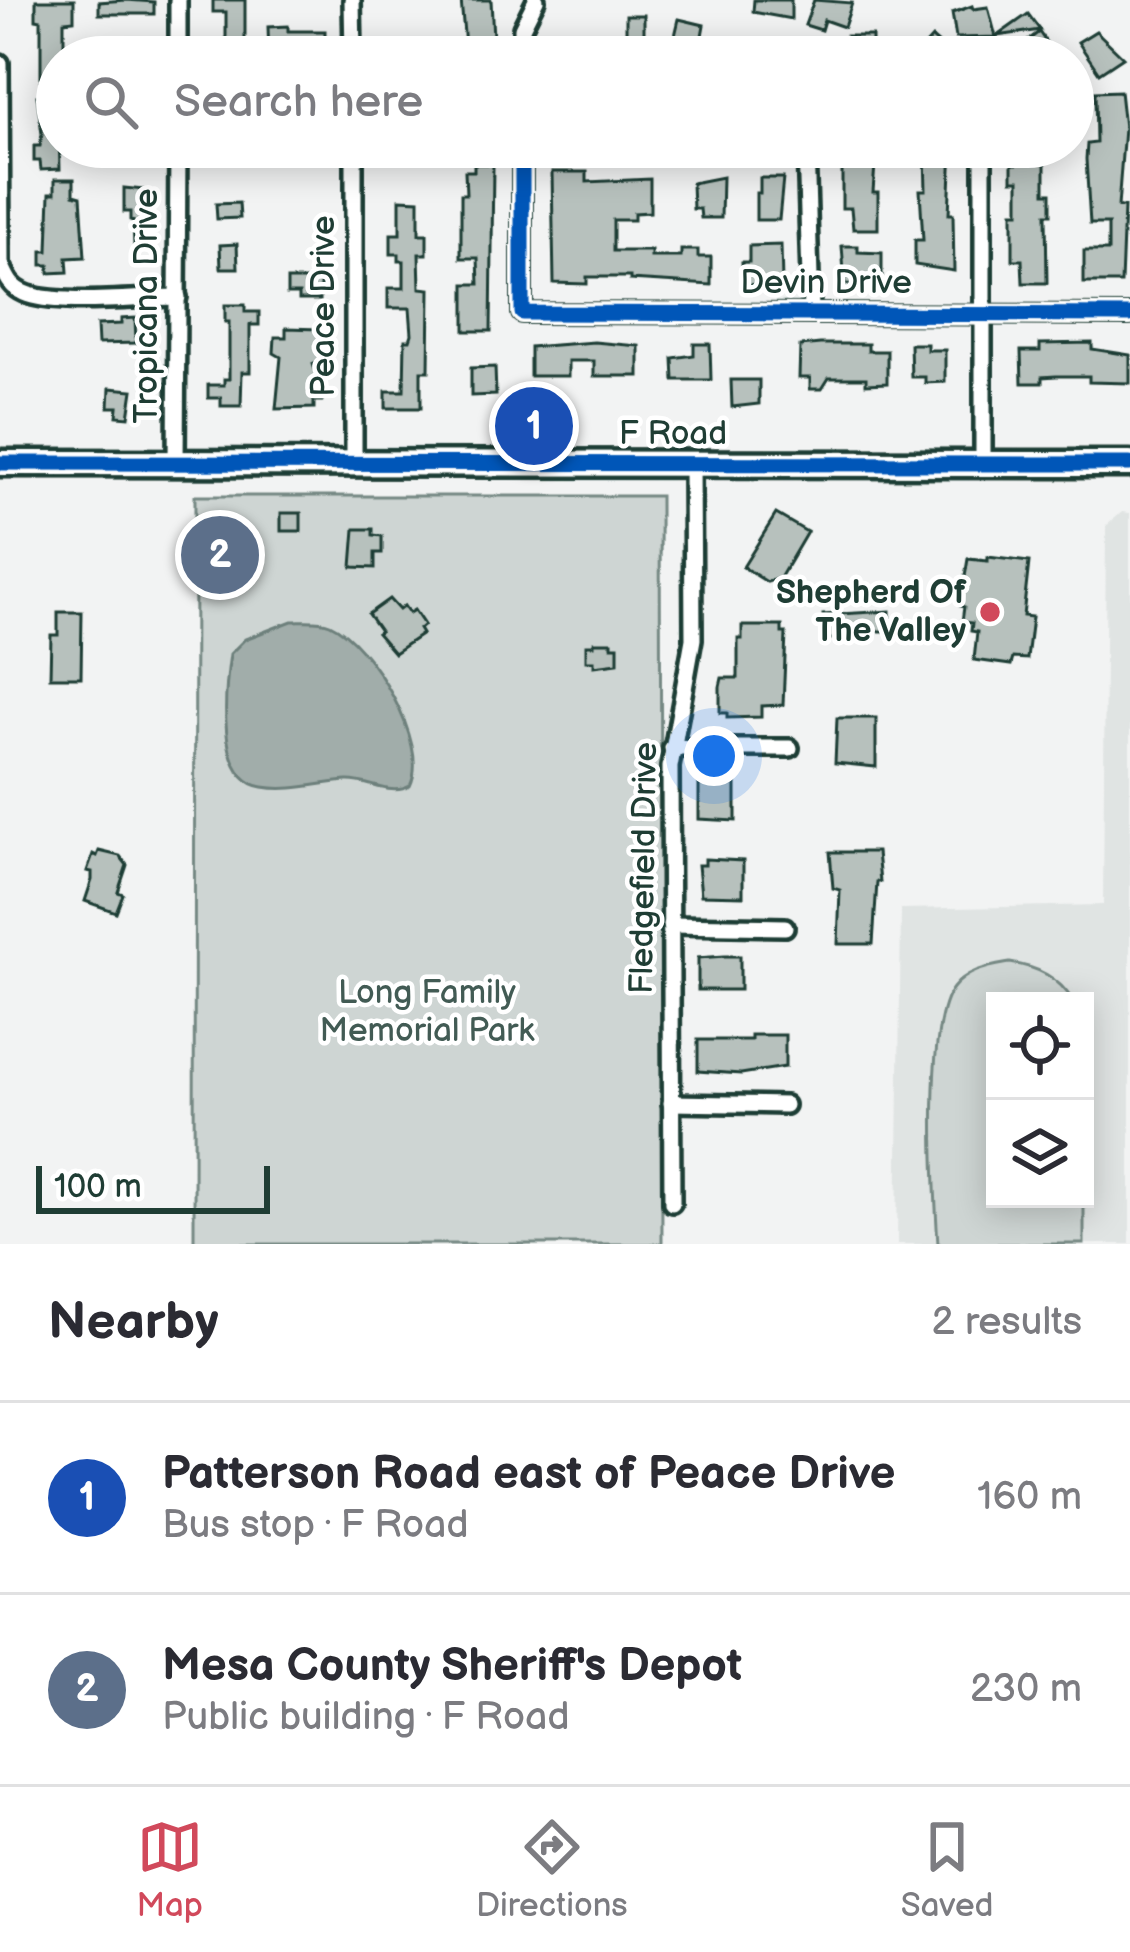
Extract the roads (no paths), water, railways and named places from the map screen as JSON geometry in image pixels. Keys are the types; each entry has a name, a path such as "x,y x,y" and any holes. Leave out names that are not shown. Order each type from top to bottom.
{"main road":[{"name":"F Road","path":"0,463 1130,464"}],"street":[{"path":"178,0 178,36"},
{"path":"352,0 353,36"},
{"path":"522,36 536,0"},
{"path":"0,63 2,264 10,284 44,298 178,297"},
{"name":"Tropicana Drive","path":"176,465 178,168"},
{"name":"Peace Drive","path":"354,168 354,465"},
{"name":"Devin Drive","path":"522,168 522,313 1130,315"},
{"path":"807,168 811,311"},
{"path":"982,168 982,464"},
{"name":"Fledgefield Drive","path":"672,1203 672,748 693,639 692,464"},
{"path":"672,748 790,748"},
{"path":"670,925 785,927"},
{"path":"671,1103 785,1105"}],"place":[{"name":"Patterson Road east of Peace Drive","path":"534,426"},
{"name":"Mesa County Sheriff's Depot","path":"220,555"},
{"name":"Shepherd Of The Valley","path":"990,612"}],"park label":[{"name":"Long Family Memorial Park","path":"427,1012"}]}
